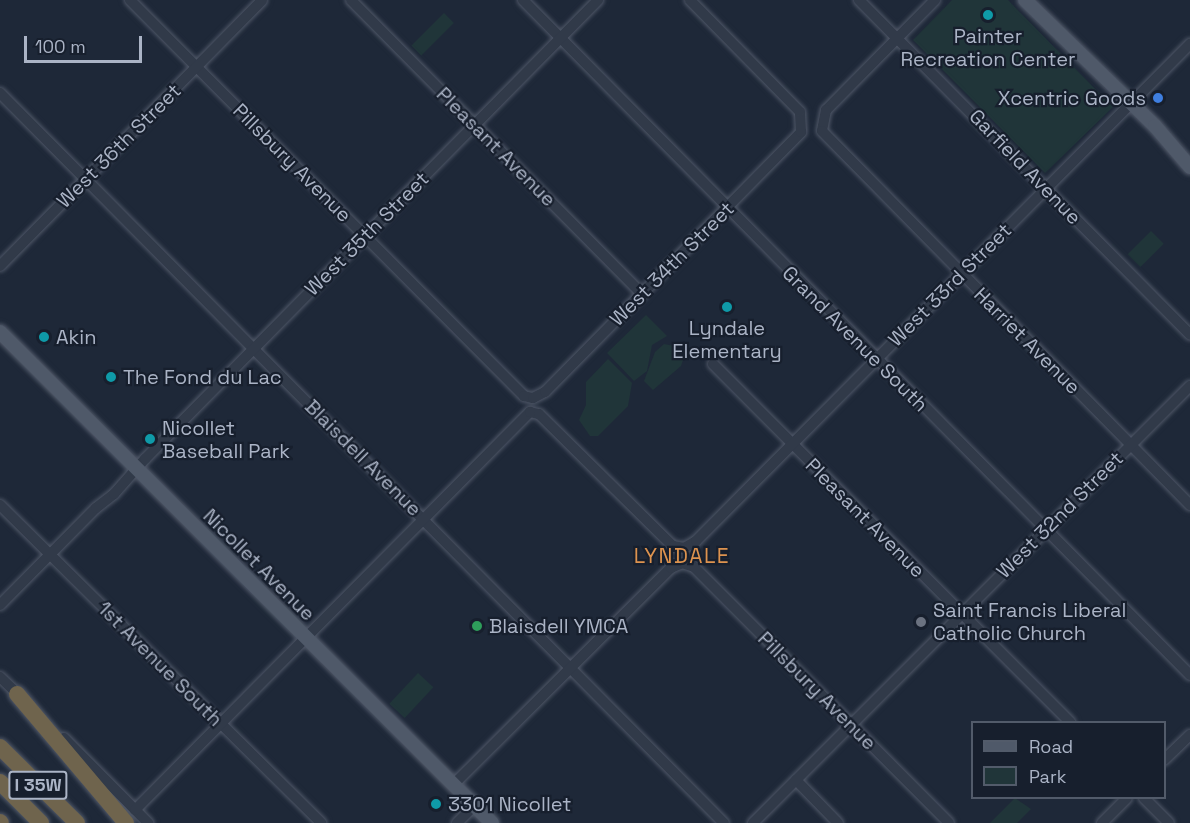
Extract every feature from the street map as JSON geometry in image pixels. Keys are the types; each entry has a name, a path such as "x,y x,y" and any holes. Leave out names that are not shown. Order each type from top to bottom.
{"highway":[{"path":"17,694 130,816"},
{"name":"I 35W","path":"0,747 77,823"},
{"name":"I 35W","path":"0,782 42,823"}],"main road":[{"path":"1025,0 1092,68 1112,82"},
{"path":"1037,0 1097,62 1132,103 1190,156"},
{"path":"1155,126 1190,167"},
{"name":"Nicollet Avenue","path":"0,332 304,638 492,823"}],"street":[{"name":"Pillsbury Avenue","path":"130,0 524,396 533,398"},
{"name":"West 36th Street","path":"0,266 262,0"},
{"name":"Pleasant Avenue","path":"351,0 642,294"},
{"name":"Grand Avenue South","path":"523,0 727,210 1190,675"},
{"name":"West 35th Street","path":"0,605 96,508 122,487 133,466 254,348 598,0"},
{"name":"West 34th Street","path":"533,398 545,392 727,210 795,140 803,123 800,112 690,0"},
{"name":"Garfield Avenue","path":"859,0 1190,335"},
{"path":"897,38 935,0"},
{"name":"Harriet Avenue","path":"897,38 826,110 821,122 827,139 1190,505"},
{"name":"West 33rd Street","path":"423,517 530,412 539,414 673,546 684,548 696,541 1190,44"},
{"name":"Blaisdell Avenue","path":"0,93 724,823"},
{"name":"Pleasant Avenue","path":"713,364 1068,721"},
{"name":"West 32nd Street","path":"753,823 1190,386"},
{"name":"1st Avenue South","path":"0,505 321,823"},
{"path":"148,823 130,816 423,517"},
{"name":"Pillsbury Avenue","path":"571,668 671,568 682,563 694,567 949,823"},
{"path":"453,785 571,668"},
{"path":"0,677 17,694"},
{"path":"1166,758 1190,735"},
{"path":"796,780 838,823"},
{"path":"1102,823 1126,799"},
{"path":"1145,799 1169,823"},
{"path":"457,823 474,806"}],"green space":[{"path":"952,0 1008,0 1113,107 1045,173 913,40"},
{"path":"444,13 454,23 421,55 411,46"},
{"path":"1151,231 1164,244 1140,267 1128,254"},
{"path":"646,315 667,336 652,345 647,371 634,381 607,353"},
{"path":"664,344 675,346 684,357 681,366 653,390 644,381 655,352"},
{"path":"608,359 632,383 628,406 598,436 590,436 579,420 586,405 586,382"},
{"path":"418,673 433,687 405,718 389,704"},
{"path":"1014,799 1031,809 1017,823 990,823"}],"place":[{"name":"Painter Recreation Center","path":"988,15"},
{"name":"Xcentric Goods","path":"1158,98"},
{"name":"Lyndale Elementary","path":"727,307"},
{"name":"Akin","path":"44,337"},
{"name":"The Fond du Lac","path":"111,377"},
{"name":"Nicollet Baseball Park","path":"150,439"},
{"name":"Saint Francis Liberal Catholic Church","path":"921,622"},
{"name":"Blaisdell YMCA","path":"477,626"},
{"name":"3301 Nicollet","path":"436,804"}],"district":[{"name":"LYNDALE","path":"682,556"}]}
